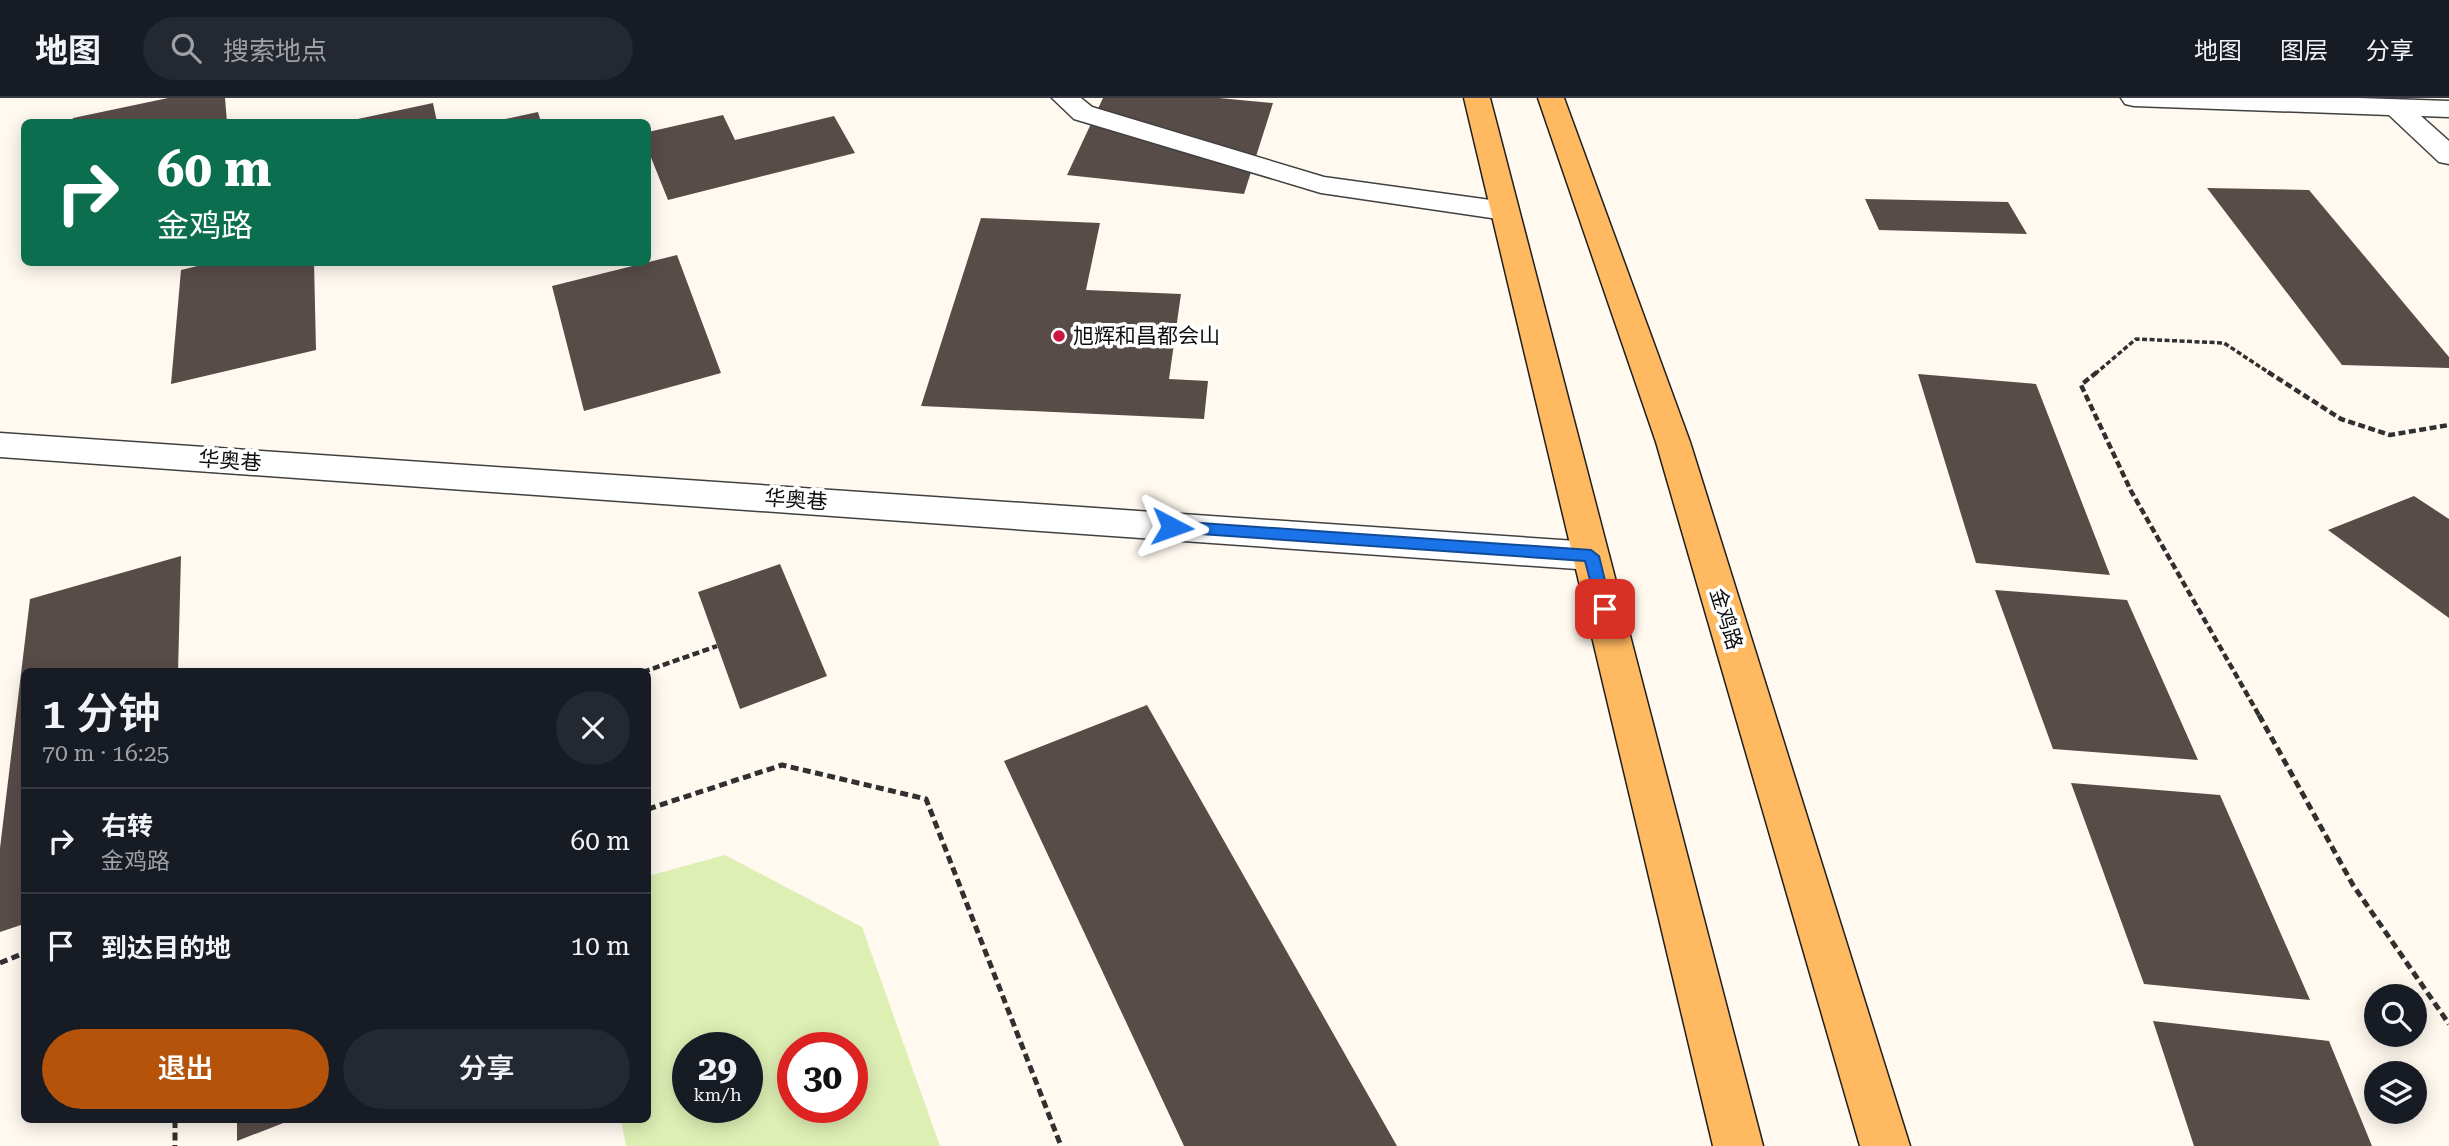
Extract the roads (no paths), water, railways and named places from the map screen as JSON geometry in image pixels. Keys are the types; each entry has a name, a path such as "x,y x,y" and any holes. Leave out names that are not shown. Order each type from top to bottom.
{"main road":[{"path":"1477,98 1738,1146"},
{"name":"金鸡路","path":"1551,98 1673,442 1885,1146"}],"street":[{"path":"1065,98 1083,113 1321,185 1505,211"},
{"path":"2134,98 2449,109"},
{"path":"2397,107 2449,156"},
{"name":"华奥巷","path":"0,445 1591,556"}],"place":[{"name":"旭辉和昌都会山","path":"1059,336"}]}
